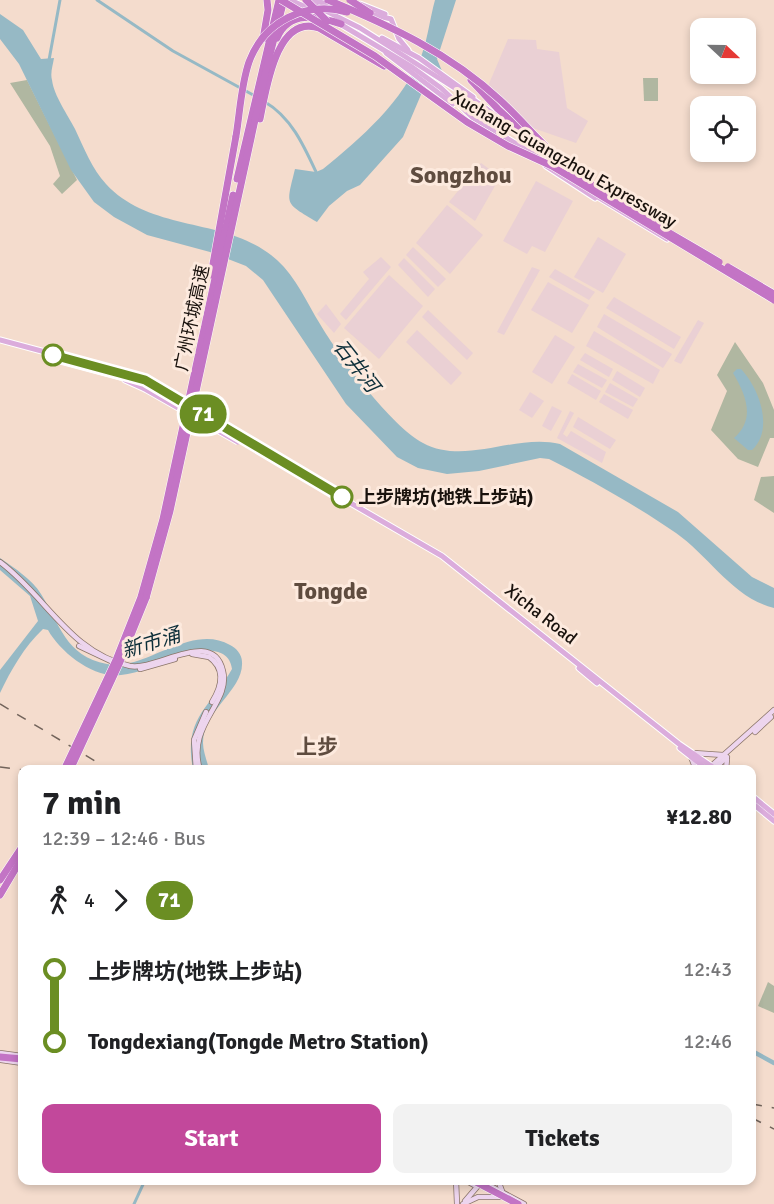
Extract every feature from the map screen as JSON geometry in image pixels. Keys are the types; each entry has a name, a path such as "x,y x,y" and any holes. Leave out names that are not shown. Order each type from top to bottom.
{"highway":[{"path":"244,143 268,10 267,0"},
{"name":"Xuchang–Guangzhou Expressway","path":"281,0 361,47 412,65 467,122 508,146 552,166 774,301"},
{"name":"广州环城高速","path":"72,765 120,662 170,511 244,143 281,0"},
{"name":"广州环城高速","path":"66,765 143,598 158,541 213,292 240,188 281,0"},
{"path":"305,0 321,17 361,47"},
{"name":"Xuchang–Guangzhou Expressway","path":"327,0 409,35 465,70 500,99 561,161 606,195 774,293"},
{"path":"350,0 409,35"},
{"path":"213,292 247,68 258,44 275,25 294,14 318,8 350,13 417,44 471,80 531,133"},
{"path":"267,90 276,40 287,23 308,16 341,24"},
{"path":"240,188 275,59 288,34 298,28 315,27 412,65"},
{"path":"471,80 512,123 551,158"},
{"path":"0,880 18,853"},
{"path":"0,889 18,863"},
{"path":"0,895 18,864"},
{"path":"0,1056 18,1059"},
{"path":"483,1185 516,1204"}],"main road":[{"path":"290,0 341,24 412,65 472,117 516,143 604,202"},
{"path":"305,0 325,9 412,65 472,117"},
{"path":"312,0 367,10"},
{"path":"344,0 391,19 412,65 443,74 551,158 774,293"},
{"path":"436,85 478,103"},
{"path":"464,110 473,111 478,103"},
{"path":"478,121 478,110 486,108"},
{"path":"516,143 573,185 774,301"},
{"path":"596,196 597,191 602,190"},
{"path":"0,342 119,374 146,386 240,440"},
{"name":"Xicha Road","path":"240,440 446,562 707,765"},
{"name":"Xicha Road","path":"240,440 442,556 693,755"},
{"path":"0,564 75,638 99,653 135,666 197,651 209,653 219,661 224,673 224,685 198,738 198,765"},
{"name":"Xicha Road","path":"716,765 774,712"},
{"path":"695,765 693,755 727,755 726,765"},
{"path":"756,799 774,814"},
{"path":"756,806 774,821"},
{"path":"0,1056 18,1058"},
{"path":"457,1185 461,1204"},
{"path":"461,1204 476,1185"},
{"path":"484,1185 524,1204"},
{"path":"500,1185 503,1195 516,1204"},
{"path":"461,1204 478,1197 503,1195"}],"shaded area":[{"path":"508,39 536,40 537,49 559,52 567,108 588,121 576,143 530,127 488,86"},
{"path":"481,163 500,177 475,221 449,202"},
{"path":"536,181 573,201 545,252 532,246 527,254 503,241"},
{"path":"447,205 483,235 450,274 416,243"},
{"path":"598,237 626,254 603,293 574,277"},
{"path":"413,247 446,279 438,287 406,255"},
{"path":"381,257 391,267 346,320 340,314 369,279 363,272"},
{"path":"404,258 435,289 428,297 398,265"},
{"path":"532,267 540,270 504,335 497,332"},
{"path":"555,269 595,292 589,300 549,277"},
{"path":"389,275 423,306 379,359 344,328"},
{"path":"548,282 589,305 572,333 531,310"},
{"path":"614,297 681,337 674,349 606,308"},
{"path":"326,304 341,324 334,333 317,314"},
{"path":"428,310 473,353 467,360 422,317"},
{"path":"604,314 672,354 663,368 597,327"},
{"path":"698,320 704,323 681,364 674,361"},
{"path":"417,330 462,373 451,385 406,342"},
{"path":"594,331 660,370 653,384 586,346"},
{"path":"555,335 575,347 552,384 532,372"},
{"path":"585,353 613,369 609,377 580,360"},
{"path":"578,364 607,380 602,388 573,372"},
{"path":"617,371 645,388 640,397 612,380"},
{"path":"572,374 601,391 596,400 567,383"},
{"path":"610,383 638,399 633,407 605,392"},
{"path":"530,392 544,401 532,418 519,410"},
{"path":"604,394 633,410 628,419 599,402"},
{"path":"552,406 562,411 551,431 542,426"},
{"path":"570,411 574,413 563,434 567,437 571,431 606,452 602,463 557,438"},
{"path":"578,417 616,440 610,449 573,427"}],"green space":[{"path":"643,78 658,78 658,101 644,101"},
{"path":"27,80 77,180 62,194 53,184 60,176 50,146 10,83"},
{"path":"735,342 763,383 774,410 774,438 770,438 758,467 738,459 711,430 727,391 717,375"},
{"path":"774,476 774,513 754,500 761,477"},
{"path":"768,982 774,986 774,1013 758,1006"}],"water":[{"path":"435,0 456,0 437,59 442,71 423,90 403,137 360,185 347,191 329,206 317,222 290,202 295,169 316,172 323,169 380,118 404,88 422,54"},
{"path":"0,14 23,30 41,59 54,58 51,75 55,92 92,165 106,184 125,200 145,211 237,237 258,246 277,260 296,282 328,337 352,371 410,435 439,449 456,451 473,451 526,442 560,444 678,512 752,577 774,588 774,608 759,603 734,586 688,542 662,523 581,475 549,459 540,458 479,471 447,474 418,468 397,457 346,404 263,280 246,266 210,252 147,235 114,217 94,202 71,170 19,64 0,39"},
{"path":"741,369 748,377 759,398 762,410 762,432 759,442 752,450 748,450 734,438 741,431 747,415 745,398 733,373"},
{"path":"0,558 33,583 65,637 82,654 93,660 110,665 134,662 181,644 206,639 218,640 236,650 242,659 241,672 231,691 209,720 205,731 203,746 208,765 193,765 192,737 200,714 232,669 228,658 209,650 196,651 147,664 148,669 124,675 111,675 100,673 79,662 61,647 48,630 43,629 18,659 0,693 0,670 38,621 30,596 0,570"}],"waterway":[{"path":"49,60 60,0"},
{"path":"97,0 173,51 255,96"},
{"path":"265,102 289,124 316,172"},
{"name":"新市涌","path":"756,1053 774,1063"},
{"path":"134,1204 143,1185"}],"railway":[{"path":"0,704 102,765"},
{"path":"0,767 18,769"},
{"path":"756,1105 774,1108"},
{"path":"756,1120 774,1129"}],"bus line":[{"name":"71","path":"53,355 145,380 342,497"}],"place":[{"name":"上步牌坊(地铁上步站)","path":"342,497"}],"district":[{"name":"Songzhou","path":"461,175"},
{"name":"Tongde","path":"331,591"},
{"name":"上步","path":"317,747"}],"water label":[{"name":"石井河","path":"356,366"}]}
